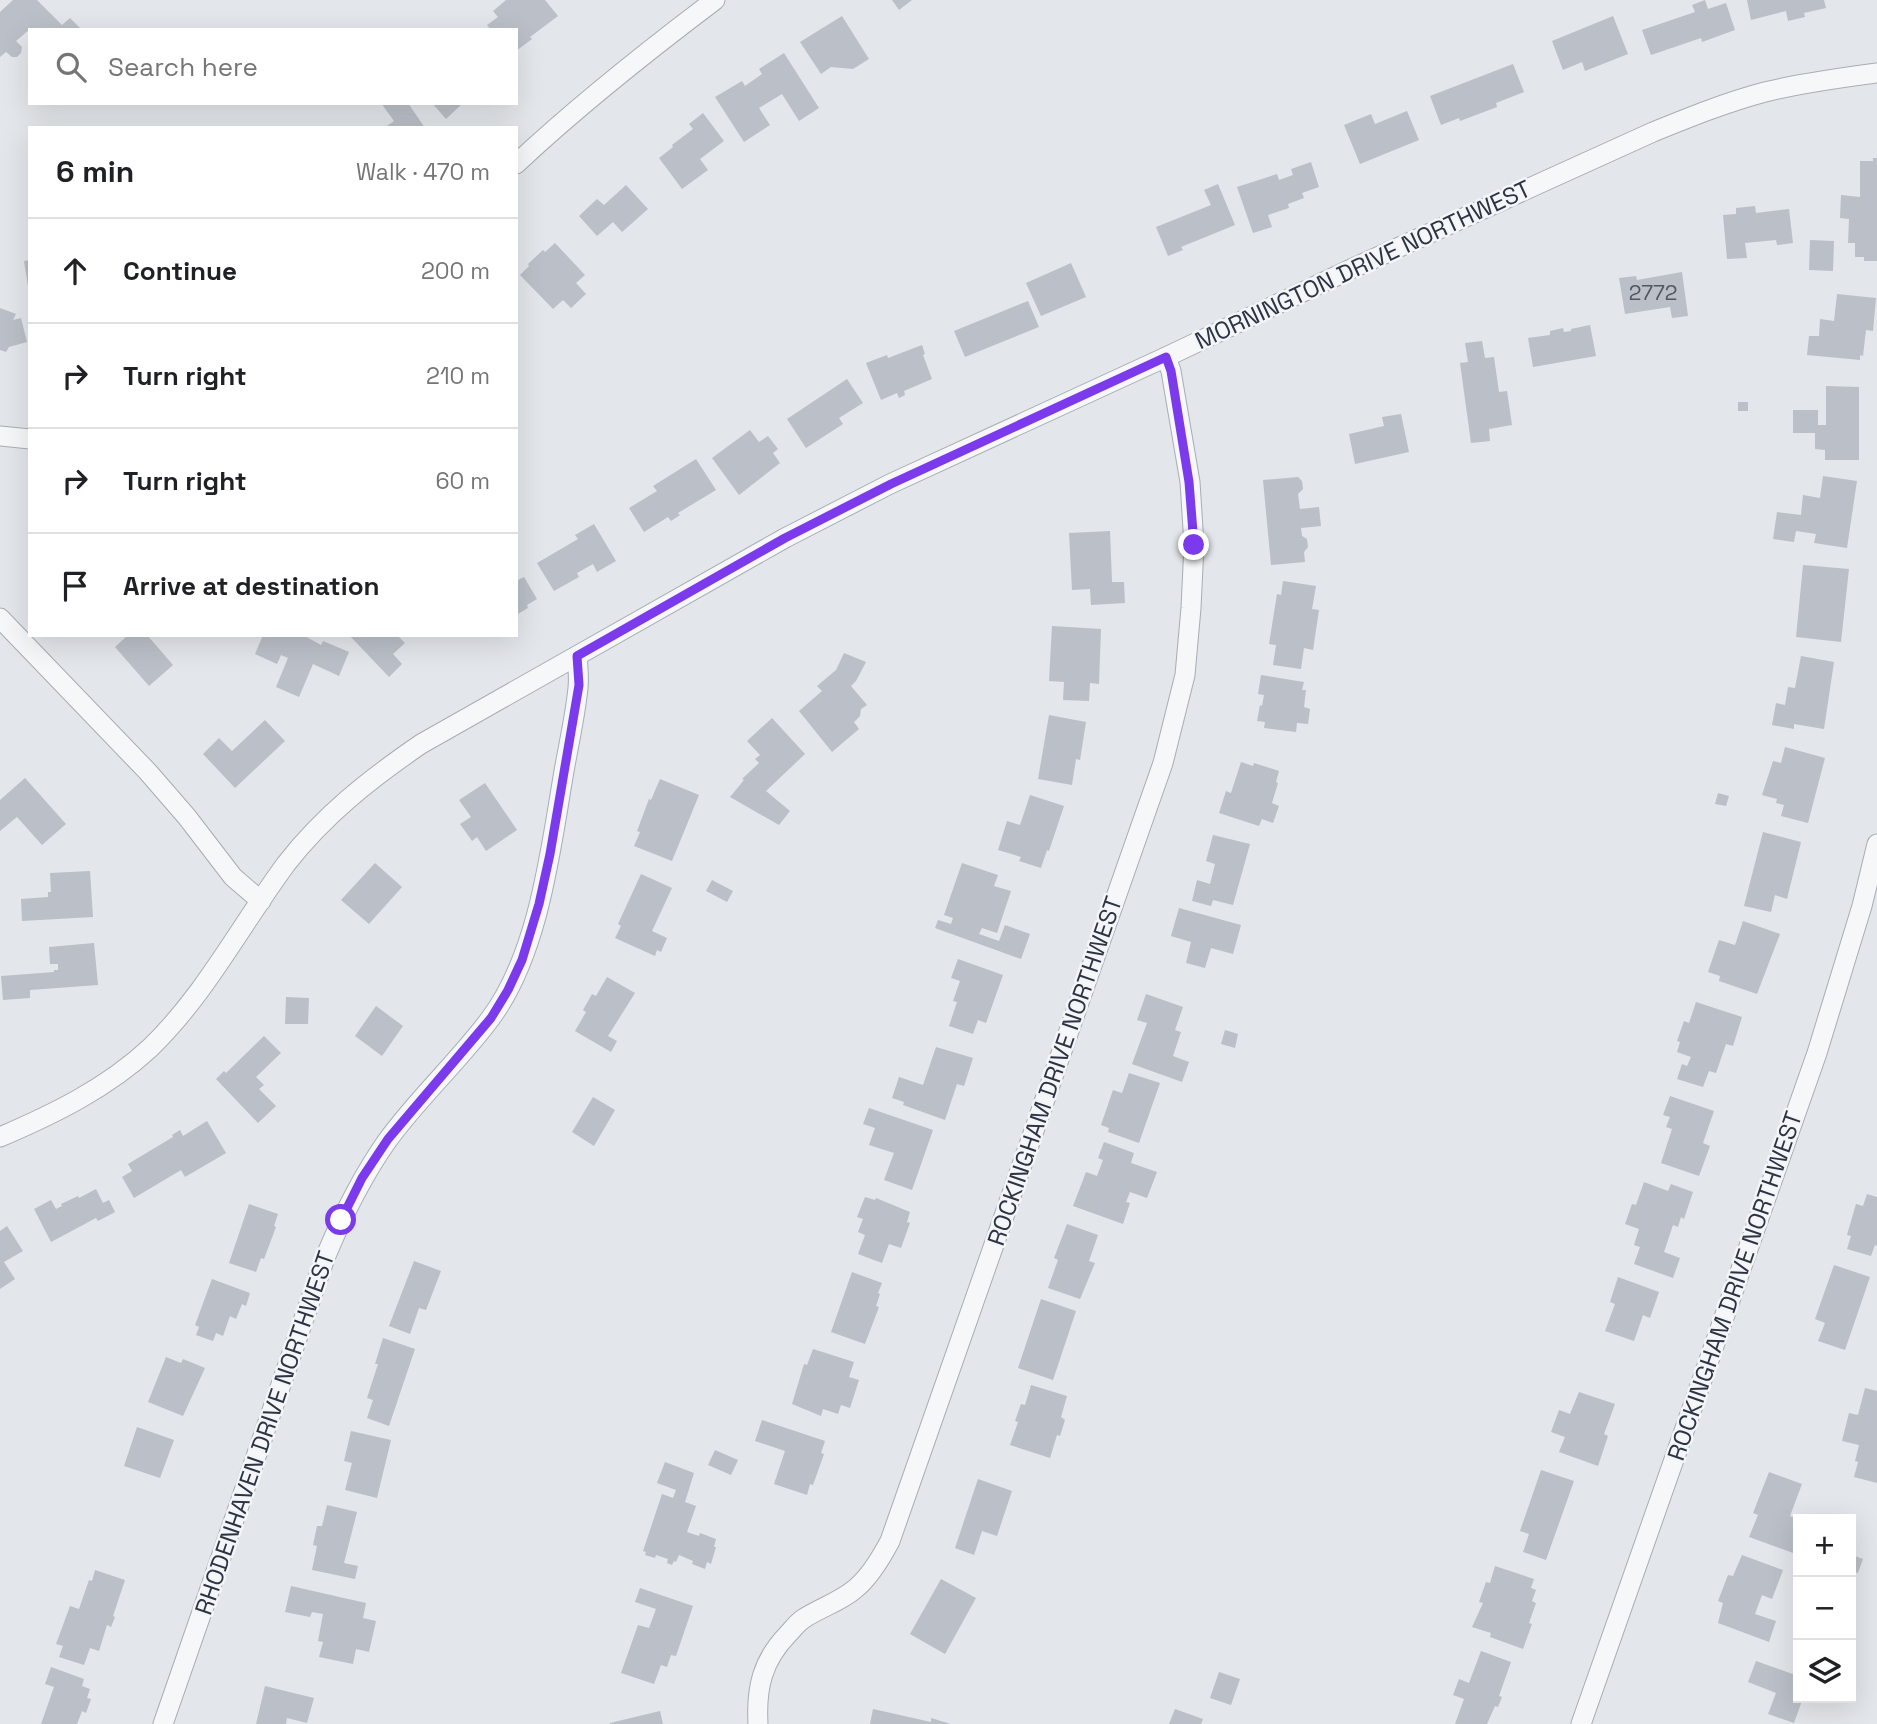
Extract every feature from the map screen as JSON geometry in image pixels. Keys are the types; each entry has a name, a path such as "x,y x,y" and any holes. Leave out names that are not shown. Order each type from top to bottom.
{"street":[{"path":"518,162 638,59 715,0"},
{"name":"MORNINGTON DRIVE NORTHWEST","path":"0,1137 76,1102 150,1048 186,1010 287,864 313,833 378,774 421,744 785,538 891,484 1363,263 1703,112 1764,92 1825,79 1877,73"},
{"name":"ROCKINGHAM DRIVE NORTHWEST","path":"758,1724 760,1682 775,1647 801,1621 855,1589 878,1563 890,1541 1163,763 1185,675 1194,545 1189,482 1171,371 1166,357"},
{"path":"0,436 28,439"},
{"path":"0,618 148,772 233,877 261,901"},
{"name":"RHODENHAVEN DRIVE NORTHWEST","path":"163,1724 325,1258 341,1220 362,1178 388,1139 491,1018 522,960 539,904 550,854 579,685 577,656"},
{"name":"ROCKINGHAM DRIVE NORTHWEST","path":"1581,1724 1817,1053 1862,906 1877,844"}],"building":[{"path":"13,0 37,0 62,25 70,18 80,28 28,28 16,41 22,47 21,53 12,57 6,52 0,57 0,12"},
{"path":"506,0 545,0 558,16 518,50 518,28 489,28 487,25 498,17 493,11"},
{"path":"892,0 912,0 899,10"},
{"path":"1705,0 1708,9 1726,3 1735,30 1651,55 1642,30 1695,12 1692,5"},
{"path":"1747,0 1824,0 1826,8 1804,13 1805,17 1788,21 1786,11 1751,20"},
{"path":"842,16 869,59 853,69 831,67 821,74 800,42"},
{"path":"1613,16 1628,54 1585,71 1582,62 1563,70 1552,41"},
{"path":"784,53 819,108 799,121 782,94 759,108 770,125 744,142 715,97 742,81 745,86 762,74 759,69"},
{"path":"1513,64 1524,92 1496,103 1497,107 1441,125 1430,96"},
{"path":"382,105 409,105 424,126 387,126 394,121"},
{"path":"434,105 461,105 446,119"},
{"path":"1407,111 1419,140 1360,164 1344,125 1371,114 1375,124"},
{"path":"703,113 724,141 700,159 708,170 682,189 659,158 693,129 689,124"},
{"path":"1873,158 1877,158 1877,261 1864,261 1864,257 1855,257 1855,243 1848,243 1849,219 1840,218 1841,195 1860,197 1860,161 1873,161"},
{"path":"1311,162 1319,187 1302,193 1304,198 1288,204 1289,208 1268,215 1272,227 1253,233 1237,187 1277,174 1279,180 1293,175 1291,169"},
{"path":"1218,184 1235,225 1181,247 1183,250 1168,256 1156,227 1211,205 1204,190"},
{"path":"626,185 648,209 622,232 613,222 597,236 579,216 597,199 604,205"},
{"path":"1755,206 1756,213 1789,209 1793,243 1777,245 1776,240 1745,243 1747,258 1727,259 1723,215 1736,214 1736,208"},
{"path":"1810,240 1834,241 1833,271 1809,270"},
{"path":"555,243 585,275 576,283 586,294 571,308 563,300 553,309 520,275 543,250 545,252"},
{"path":"28,260 28,286 24,261"},
{"path":"1071,263 1086,297 1041,316 1026,283"},
{"path":"1682,272 1688,316 1672,318 1670,307 1625,314 1619,278 1636,276 1637,280"},
{"path":"1837,294 1876,298 1873,331 1866,330 1863,356 1860,355 1860,360 1807,355 1809,336 1819,336 1820,319 1834,321"},
{"path":"1028,301 1039,327 965,357 954,331"},
{"path":"0,308 16,314 13,320 21,318 27,342 9,347 6,352 0,350"},
{"path":"1590,325 1596,356 1533,367 1528,338 1550,335 1550,331 1563,328 1564,332"},
{"path":"1482,341 1485,358 1494,357 1499,392 1507,391 1512,425 1489,429 1490,441 1471,443 1460,363 1468,362 1465,343"},
{"path":"922,345 932,379 904,391 905,395 899,398 897,393 881,400 866,363"},
{"path":"847,379 863,403 839,418 843,424 806,448 787,419"},
{"path":"1826,386 1859,387 1859,460 1825,460 1825,450 1815,449 1815,433 1793,433 1793,410 1818,410 1818,425 1826,425"},
{"path":"1738,402 1748,402 1748,411 1738,411"},
{"path":"1401,414 1409,452 1355,464 1349,434 1384,426 1382,417"},
{"path":"750,430 759,442 768,436 778,449 773,453 780,463 739,495 712,458"},
{"path":"696,459 716,490 678,513 680,515 671,521 668,517 644,532 629,508 657,491 653,486"},
{"path":"1823,476 1857,481 1847,548 1814,543 1816,534 1796,531 1794,542 1773,539 1777,512 1801,515 1803,495 1820,498"},
{"path":"1298,477 1302,481 1303,489 1298,494 1300,509 1319,507 1321,526 1301,528 1308,547 1304,552 1305,562 1271,565 1263,480"},
{"path":"594,524 616,561 597,572 593,564 577,573 579,577 554,591 537,563 578,539 575,535"},
{"path":"1110,531 1112,582 1124,582 1125,603 1091,605 1090,589 1072,590 1069,533"},
{"path":"1803,565 1849,569 1841,642 1796,637"},
{"path":"524,577 537,599 518,614 518,580"},
{"path":"1283,581 1316,586 1312,609 1319,610 1313,650 1304,648 1301,669 1273,665 1276,645 1269,644 1277,594 1281,595"},
{"path":"1052,626 1101,629 1099,684 1090,683 1089,701 1063,700 1064,682 1049,681"},
{"path":"126,637 149,637 173,665 149,686 115,647"},
{"path":"262,637 307,637 321,645 323,641 349,652 339,676 313,664 299,697 276,687 288,658 281,655 277,664 255,654"},
{"path":"351,637 399,637 405,643 393,654 402,664 389,677"},
{"path":"844,653 866,662 851,686 867,705 861,709 860,716 854,722 859,729 832,752 799,711 822,691 817,686 836,670"},
{"path":"1801,656 1834,662 1824,729 1794,724 1794,729 1772,725 1776,703 1785,705 1788,687 1795,688"},
{"path":"1261,675 1304,682 1304,707 1310,709 1308,724 1297,723 1296,732 1264,728 1265,722 1257,721 1264,695 1258,694"},
{"path":"1049,715 1086,722 1080,760 1076,759 1072,785 1038,779"},
{"path":"772,718 805,754 766,791 790,811 779,825 730,797 744,780 742,779 759,763 755,759 760,755 747,741"},
{"path":"265,720 285,741 235,788 203,754 219,738 232,751"},
{"path":"1785,747 1825,758 1808,823 1781,816 1784,805 1776,803 1777,799 1762,795 1773,761 1781,763"},
{"path":"1241,762 1279,771 1272,803 1279,806 1273,823 1262,819 1259,826 1219,813 1226,791 1231,793"},
{"path":"25,778 66,824 42,845 17,817 0,831 0,800"},
{"path":"660,779 699,795 672,861 634,846 649,799 651,800"},
{"path":"485,783 517,830 486,851 477,837 472,841 460,824 471,817 459,800"},
{"path":"1718,793 1729,796 1726,806 1715,804"},
{"path":"1030,795 1064,806 1041,868 1019,861 1021,857 998,850 1007,821 1020,825"},
{"path":"1763,832 1801,842 1787,899 1775,895 1771,912 1744,906"},
{"path":"1213,835 1250,844 1233,905 1213,900 1211,906 1192,901 1197,880 1210,884 1215,864 1206,861"},
{"path":"375,863 402,887 369,924 341,900"},
{"path":"962,863 998,875 994,886 1011,891 997,933 982,928 979,934 999,941 1005,925 1030,934 1021,959 935,928 938,920 951,924 953,918 944,915"},
{"path":"90,871 93,917 22,921 21,899 48,897 48,892 51,892 50,873"},
{"path":"641,874 672,888 652,931 667,938 661,952 657,950 655,956 615,938 621,926 618,924"},
{"path":"712,880 733,891 727,902 706,891"},
{"path":"1179,908 1241,925 1233,954 1211,948 1205,968 1186,963 1191,942 1171,936"},
{"path":"1743,921 1780,934 1757,994 1719,981 1720,976 1708,972 1719,940 1735,945"},
{"path":"94,943 98,985 30,990 30,998 3,1000 1,976 54,972 58,970 58,964 50,964 49,947"},
{"path":"958,959 1003,975 986,1023 978,1020 973,1034 949,1026 960,981 951,978"},
{"path":"607,977 635,993 608,1036 617,1041 611,1052 575,1031 592,994 596,996"},
{"path":"1146,994 1183,1007 1175,1030 1181,1032 1173,1056 1189,1062 1182,1082 1132,1064 1147,1023 1137,1020"},
{"path":"286,997 309,998 308,1024 285,1024"},
{"path":"1696,1002 1742,1017 1733,1046 1726,1044 1716,1073 1709,1071 1703,1087 1677,1079 1682,1064 1687,1066 1691,1057 1677,1052 1680,1042 1677,1041 1684,1021 1689,1023"},
{"path":"376,1006 403,1026 382,1056 355,1036"},
{"path":"1225,1030 1238,1034 1235,1048 1221,1044"},
{"path":"264,1036 281,1053 256,1077 264,1085 259,1089 276,1106 258,1123 216,1079 224,1071 226,1073"},
{"path":"936,1047 973,1058 964,1086 957,1084 945,1120 903,1105 904,1102 892,1098 899,1077 923,1085"},
{"path":"1129,1073 1160,1083 1139,1143 1108,1132 1109,1128 1101,1125 1113,1090 1122,1093"},
{"path":"1670,1096 1714,1111 1703,1143 1710,1146 1699,1176 1661,1163 1672,1129 1666,1127 1670,1117 1663,1115"},
{"path":"593,1097 615,1110 594,1146 572,1132"},
{"path":"869,1108 933,1130 912,1190 884,1180 894,1153 869,1145 875,1128 863,1124"},
{"path":"207,1121 226,1153 185,1177 181,1170 134,1198 122,1177 132,1171 128,1164 180,1130 183,1136"},
{"path":"1104,1142 1134,1153 1131,1163 1157,1172 1147,1198 1130,1192 1126,1202 1130,1203 1123,1224 1073,1206 1086,1172 1097,1176 1103,1160 1098,1158"},
{"path":"1644,1182 1668,1191 1671,1184 1693,1192 1684,1219 1681,1217 1678,1227 1673,1225 1664,1252 1680,1258 1673,1278 1634,1264 1640,1247 1634,1245 1639,1229 1625,1224 1632,1204 1636,1205"},
{"path":"96,1189 103,1203 109,1200 115,1212 98,1221 96,1218 51,1242 34,1209 51,1200 56,1209 62,1206 61,1204"},
{"path":"1867,1194 1877,1197 1877,1246 1875,1245 1871,1256 1847,1249 1851,1236 1847,1235 1856,1204 1863,1206"},
{"path":"865,1197 876,1198 910,1212 907,1222 910,1223 901,1248 889,1244 882,1263 858,1254 865,1235 858,1232 863,1219 857,1217"},
{"path":"249,1204 278,1214 264,1259 261,1258 256,1272 229,1263"},
{"path":"1067,1224 1098,1235 1089,1261 1095,1263 1080,1299 1048,1288 1058,1260 1054,1258"},
{"path":"7,1226 23,1251 4,1262 15,1279 0,1289 0,1231"},
{"path":"414,1261 441,1271 426,1310 419,1308 410,1334 389,1326"},
{"path":"1834,1265 1870,1277 1845,1350 1818,1341 1825,1323 1815,1319"},
{"path":"852,1272 882,1283 876,1306 879,1307 865,1344 831,1332"},
{"path":"1618,1277 1659,1292 1650,1318 1643,1315 1634,1341 1605,1331 1615,1304 1610,1302"},
{"path":"212,1279 250,1293 246,1306 242,1304 236,1319 230,1316 223,1336 216,1333 213,1341 196,1335 199,1327 195,1325"},
{"path":"1041,1299 1076,1311 1053,1380 1018,1368"},
{"path":"383,1338 415,1349 389,1426 367,1418 373,1400 367,1398"},
{"path":"813,1349 854,1362 849,1377 859,1380 850,1408 841,1405 838,1414 823,1409 821,1416 792,1404 804,1364 807,1365"},
{"path":"166,1357 181,1363 183,1359 205,1368 183,1416 148,1402"},
{"path":"1031,1385 1067,1396 1061,1417 1065,1420 1050,1458 1010,1445 1018,1422 1015,1421 1021,1404 1025,1405"},
{"path":"1865,1388 1877,1391 1877,1483 1854,1477 1859,1445 1842,1441 1849,1413 1858,1415"},
{"path":"1579,1392 1615,1404 1604,1434 1608,1436 1598,1466 1559,1452 1565,1437 1551,1432 1559,1410 1570,1414"},
{"path":"762,1420 825,1441 821,1453 824,1454 807,1495 774,1484 785,1451 755,1441"},
{"path":"137,1427 174,1440 160,1478 124,1466"},
{"path":"351,1431 391,1440 377,1498 345,1490 352,1463 344,1461"},
{"path":"715,1450 738,1460 731,1475 708,1465"},
{"path":"665,1462 694,1473 685,1502 696,1506 687,1532 716,1539 711,1564 707,1562 705,1569 679,1555 672,1565 667,1563 668,1559 645,1555 646,1552 643,1551 662,1494 673,1498 676,1490 657,1483"},
{"path":"1541,1470 1574,1481 1546,1560 1523,1552 1529,1534 1520,1531"},
{"path":"1769,1472 1802,1484 1790,1516 1793,1517 1793,1553 1749,1537 1758,1515 1753,1513"},
{"path":"978,1479 1012,1491 997,1536 982,1531 974,1555 955,1548"},
{"path":"327,1505 357,1512 344,1563 358,1566 355,1579 312,1570 317,1546 313,1545 317,1526 322,1526"},
{"path":"1742,1555 1783,1570 1772,1599 1762,1595 1755,1614 1776,1621 1769,1642 1718,1623 1723,1603 1718,1601 1728,1575 1733,1576"},
{"path":"1856,1556 1863,1559 1856,1572"},
{"path":"1495,1566 1534,1579 1531,1588 1536,1590 1532,1601 1536,1603 1523,1649 1472,1627 1483,1603 1479,1602 1486,1582 1490,1583"},
{"path":"95,1570 125,1580 111,1627 107,1625 99,1651 90,1648 84,1665 59,1657 63,1646 56,1644 70,1606 79,1609"},
{"path":"941,1579 976,1598 945,1654 910,1634"},
{"path":"291,1586 366,1603 363,1618 376,1621 369,1652 356,1649 353,1664 319,1657 323,1642 318,1641 323,1614 312,1612 310,1617 285,1612"},
{"path":"640,1588 693,1606 676,1656 671,1655 667,1667 661,1665 654,1684 621,1673 638,1625 649,1628 656,1609 635,1602"},
{"path":"1481,1651 1511,1662 1499,1696 1502,1697 1487,1724 1455,1724 1464,1699 1453,1695 1459,1679 1469,1683"},
{"path":"1756,1661 1793,1674 1793,1703 1801,1703 1794,1723 1768,1714 1776,1693 1748,1682"},
{"path":"51,1667 84,1679 82,1686 90,1689 87,1698 91,1699 86,1713 82,1711 77,1724 41,1724 54,1687 45,1684"},
{"path":"1219,1672 1240,1679 1231,1705 1210,1698"},
{"path":"265,1686 314,1698 307,1723 287,1718 286,1724 256,1724"},
{"path":"873,1709 931,1722 931,1718 951,1724 870,1724"},
{"path":"1175,1709 1203,1719 1201,1724 1169,1724"},
{"path":"660,1711 663,1724 610,1724 610,1723"}],"route":[{"path":"341,1220 362,1178 388,1139 491,1018 522,960 539,904 550,854 579,685 577,656 785,538 891,484 1166,357 1171,371 1189,482 1194,545"}]}
